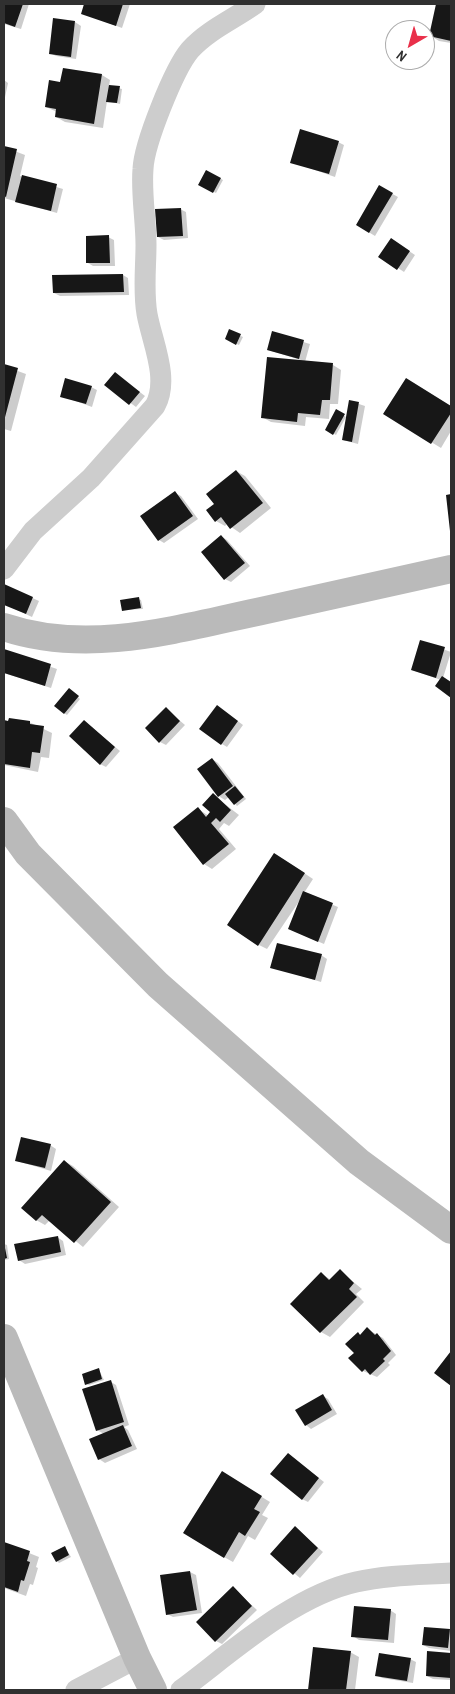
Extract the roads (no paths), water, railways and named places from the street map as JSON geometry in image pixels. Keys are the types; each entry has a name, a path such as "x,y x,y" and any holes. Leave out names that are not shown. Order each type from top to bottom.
{"main road":[{"path":"4,627 20,632 88,641 152,634 451,569"},
{"path":"4,821 28,854 158,985 359,1162 451,1230"},
{"path":"6,1351 137,1658 153,1690"}],"street":[{"path":"4,569 33,531 98,470 155,406 161,395 160,370 145,296 146,244 142,169 147,147 171,84 188,52 203,36 255,4"},
{"path":"181,1690 272,1623 317,1596 354,1582 392,1576 451,1573"},
{"path":"76,1690 137,1658"}]}
